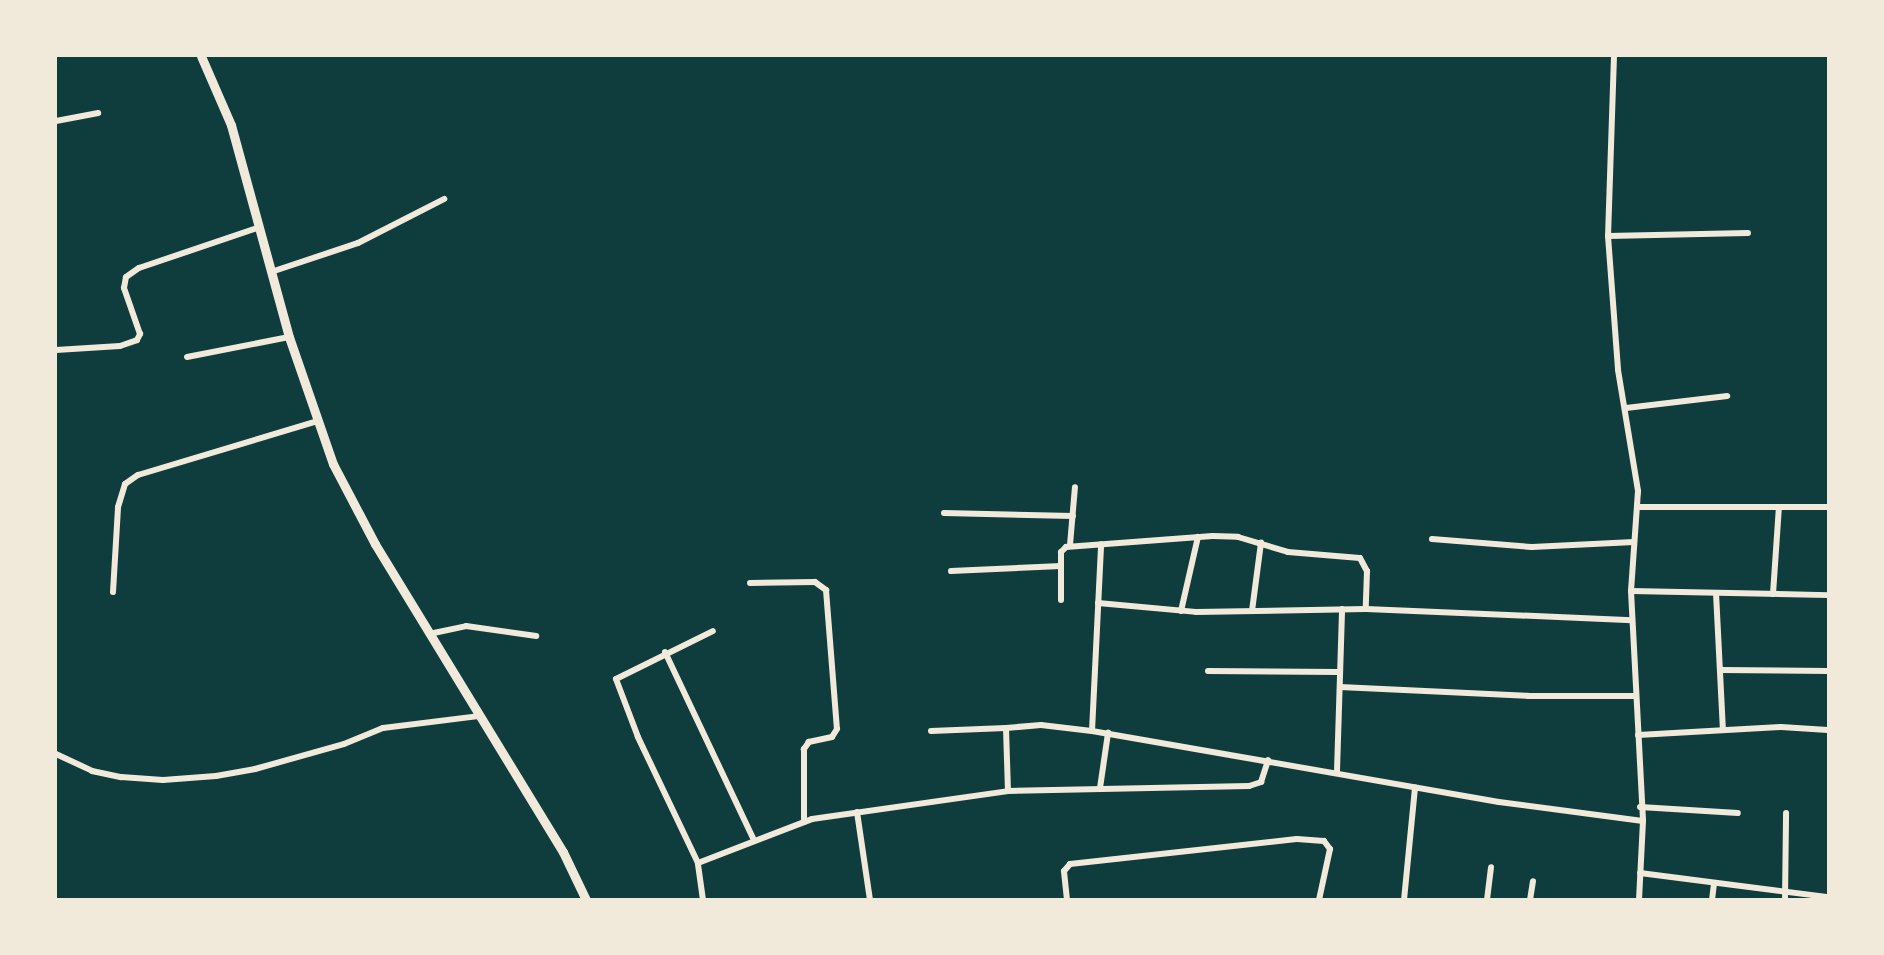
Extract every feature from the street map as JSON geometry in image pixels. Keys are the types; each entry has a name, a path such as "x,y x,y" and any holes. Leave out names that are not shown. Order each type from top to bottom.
{"street":[{"path":"201,56 231,125 257,228 289,338 318,421 349,494 428,634 563,852 586,900"},
{"path":"1614,56 1608,236 1618,370 1635,459 1637,507 1631,591 1640,807 1643,821 1638,900"},
{"path":"56,121 98,113"},
{"path":"271,272 358,243 444,199"},
{"path":"56,350 120,345 137,340 140,334 124,288 126,277 139,268 257,228"},
{"path":"1608,236 1748,233"},
{"path":"187,357 289,338"},
{"path":"1626,408 1727,396"},
{"path":"113,592 118,507 125,484 138,475 318,421"},
{"path":"1070,545 1075,486"},
{"path":"1637,507 1828,507"},
{"path":"1773,594 1779,507"},
{"path":"944,513 1072,516"},
{"path":"1181,611 1198,537"},
{"path":"1061,600 1061,552 1070,545 1198,537 1238,537 1288,552 1360,558 1366,571 1366,609"},
{"path":"1432,539 1532,547 1634,542"},
{"path":"1252,611 1261,543"},
{"path":"1092,731 1101,544"},
{"path":"951,571 1061,566"},
{"path":"750,583 815,582 826,590 837,729 832,737 809,742 804,749 804,822"},
{"path":"1631,591 1828,596"},
{"path":"1716,593 1723,730"},
{"path":"1098,603 1181,611 1366,609 1632,620"},
{"path":"1337,771 1342,609"},
{"path":"428,634 466,626 536,636"},
{"path":"703,900 698,863 616,684 619,675 713,631"},
{"path":"665,652 754,840"},
{"path":"1208,670 1339,672"},
{"path":"1720,670 1828,671"},
{"path":"1340,687 1528,696 1635,696"},
{"path":"56,754 92,771 121,777 163,780 216,776 344,744 391,726 480,716"},
{"path":"932,731 1041,725 1108,733 1337,771 1415,788 1643,821"},
{"path":"1006,728 1008,791"},
{"path":"1638,735 1723,730 1828,730"},
{"path":"1100,788 1108,733"},
{"path":"698,863 804,822 857,812 1008,791 1100,788 1216,789 1258,784 1264,777 1268,760"},
{"path":"1404,900 1415,788"},
{"path":"1640,807 1738,813"},
{"path":"857,812 870,900"},
{"path":"1785,900 1786,813"},
{"path":"1067,900 1064,871 1070,864 1297,838 1324,841 1330,849 1319,900"},
{"path":"1487,900 1491,867"},
{"path":"1640,873 1827,898"},
{"path":"1530,900 1533,881"},
{"path":"1712,900 1714,883"}]}
